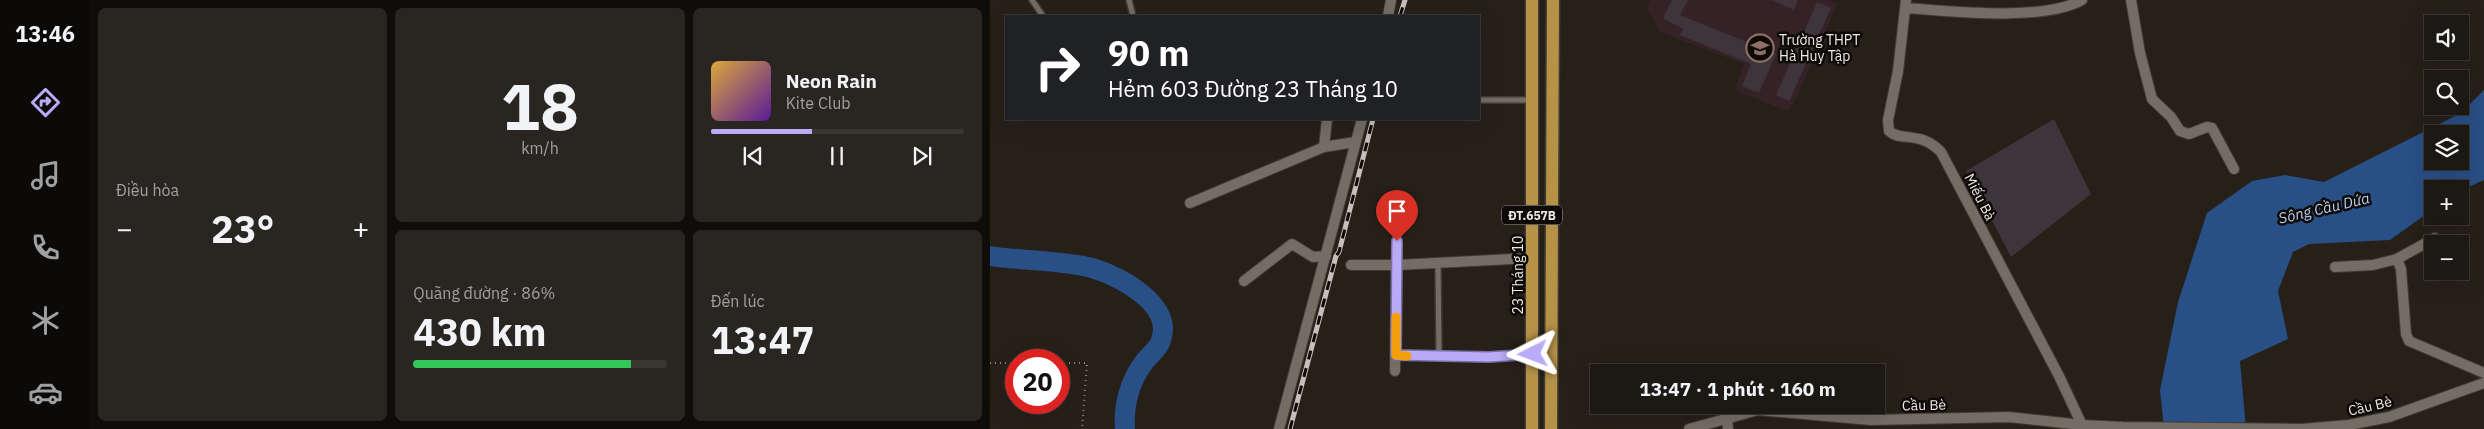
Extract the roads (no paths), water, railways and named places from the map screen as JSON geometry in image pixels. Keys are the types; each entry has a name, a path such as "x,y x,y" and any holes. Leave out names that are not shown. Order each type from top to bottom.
{"main road":[{"name":"23 Tháng 10","path":"1532,0 1532,429"},
{"name":"ĐT.657B","path":"1551,429 1552,0"}],"street":[{"path":"1388,15 1391,0"},
{"path":"1906,4 1959,12 2033,11 2061,8 2082,0"},
{"path":"2131,0 2140,53 2152,99 2171,117 2180,131 2189,134 2206,127 2212,128 2234,169"},
{"name":"Miếu Bà","path":"1906,4 1897,78 1888,120 1889,131 1892,135 1927,140 1941,152 2059,376 2082,425"},
{"path":"1324,147 1327,120"},
{"path":"1279,429 1362,120"},
{"path":"1190,203 1324,147 1355,142"},
{"path":"1395,371 1397,241"},
{"path":"1244,281 1292,244 1313,257 1326,256"},
{"path":"2335,267 2373,265 2397,259 2424,244"},
{"path":"1351,265 1398,266 1533,258"},
{"path":"2397,259 2400,270 2406,334 2409,341 2484,373"},
{"name":"Cầu Bè","path":"1689,429 1727,424 1758,410 1855,424 1941,424 2009,417 2126,428 2302,429 2367,422 2389,417 2484,382"}],"lane":[{"path":"1032,0 1042,15"},
{"path":"1129,0 1134,15"},
{"path":"1480,100 1532,100"},
{"path":"1438,264 1439,357"},
{"path":"1396,355 1439,357 1533,354"}],"water":[{"name":"Sông Cầu Dứa","path":"2484,90 2484,180 2469,187 2469,180 2424,180 2424,216 2390,240 2309,244 2293,252 2278,291 2288,339 2240,361 2246,429 2164,429 2160,390 2178,302 2207,213 2252,181 2285,175 2324,182 2424,132 2424,170 2469,170 2469,125 2437,125 2457,115 2469,115 2469,105"}],"waterway":[{"path":"990,256 1068,263 1092,268 1130,285 1152,304 1160,315 1163,327 1161,340 1135,376 1126,402 1125,429"}],"railway":[{"path":"1400,15 1405,0"},
{"path":"1290,429 1336,256 1339,252 1373,120"}],"place":[{"name":"Trường THPT Hà Huy Tập","path":"1760,48"}]}
